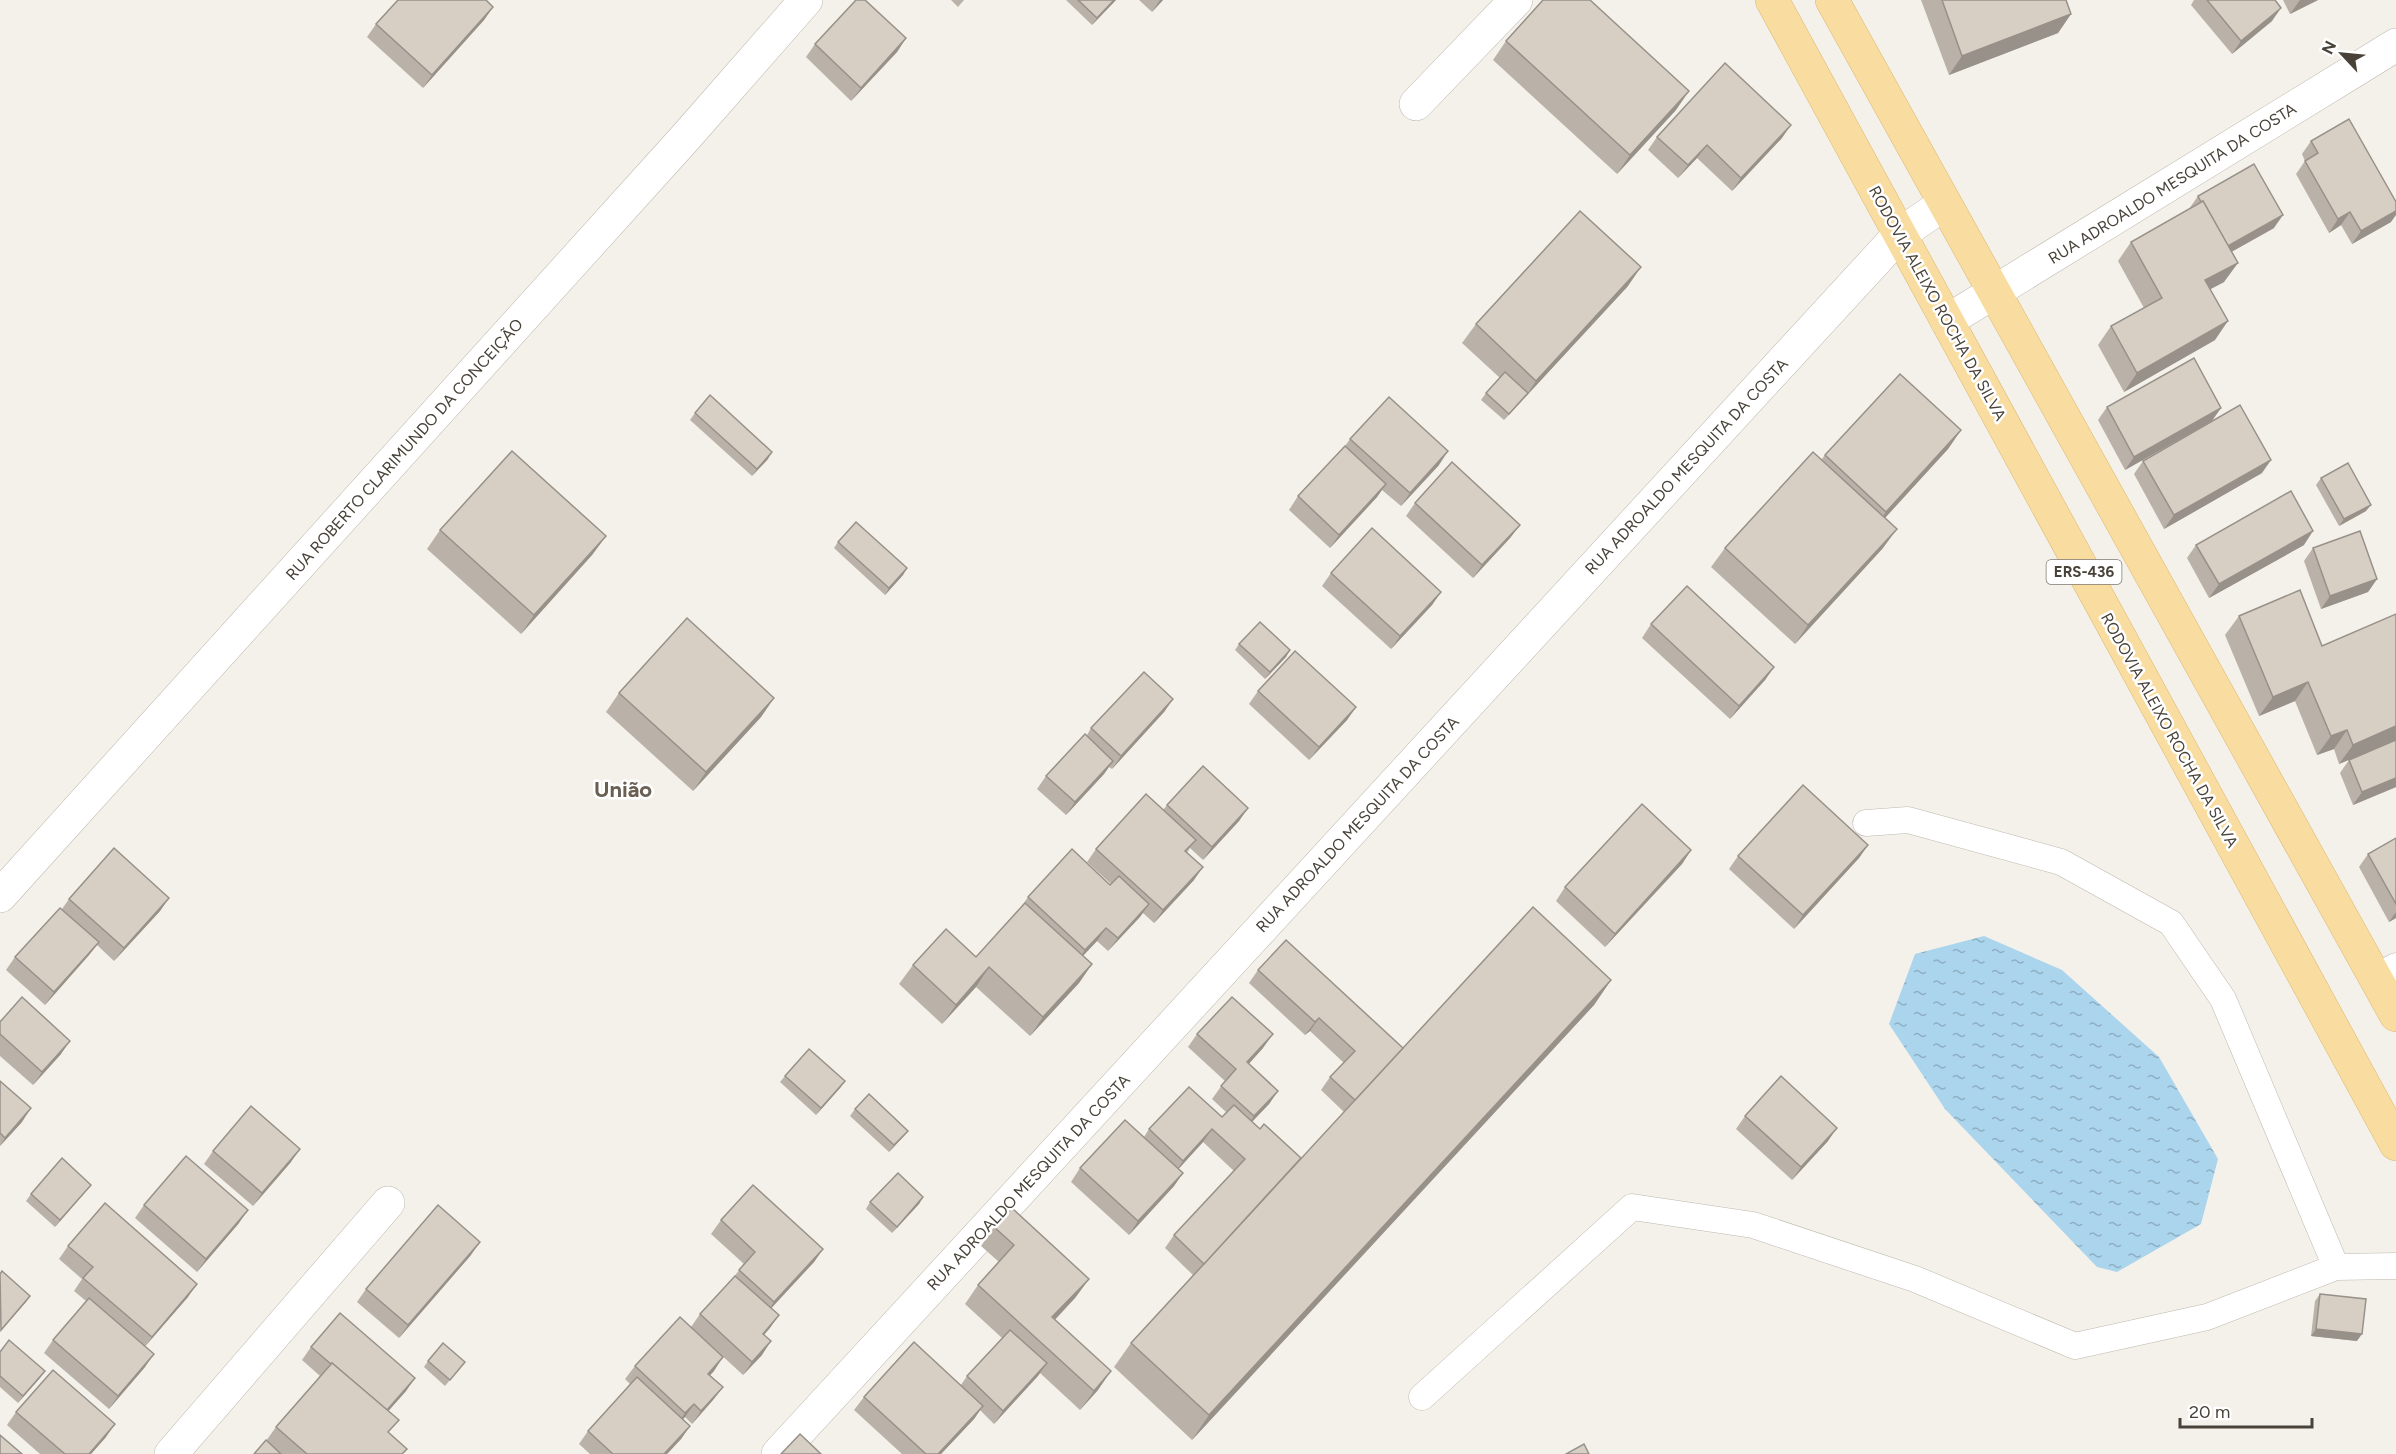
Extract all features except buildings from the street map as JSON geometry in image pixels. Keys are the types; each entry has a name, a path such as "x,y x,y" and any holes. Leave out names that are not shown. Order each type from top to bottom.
{"main road":[{"name":"RODOVIA ALEIXO ROCHA DA SILVA","path":"1772,0 2396,1144"},
{"name":"ERS-436","path":"1832,0 1994,293 2385,971 2396,1015"}],"street":[{"name":"RUA ROBERTO CLARIMUNDO DA CONCEIÇÃO","path":"0,896 686,138 806,0"},
{"path":"1416,104 1516,0"},
{"name":"RUA ADROALDO MESQUITA DA COSTA","path":"1947,321 2396,45"},
{"name":"RUA ADROALDO MESQUITA DA COSTA","path":"778,1454 1900,234 1944,204"},
{"path":"171,1454 388,1203"}],"lane":[{"path":"1866,822 1908,820 2061,862 2171,923 2223,999 2336,1267"},
{"path":"1422,1397 1632,1207 1753,1225 1915,1279 2075,1346 2207,1317 2336,1267 2396,1266"}],"water":[{"path":"1984,936 2062,970 2159,1057 2218,1159 2201,1224 2117,1272 2097,1267 1945,1109 1889,1024 1915,954"}],"district":[{"name":"União","path":"623,789"}]}
